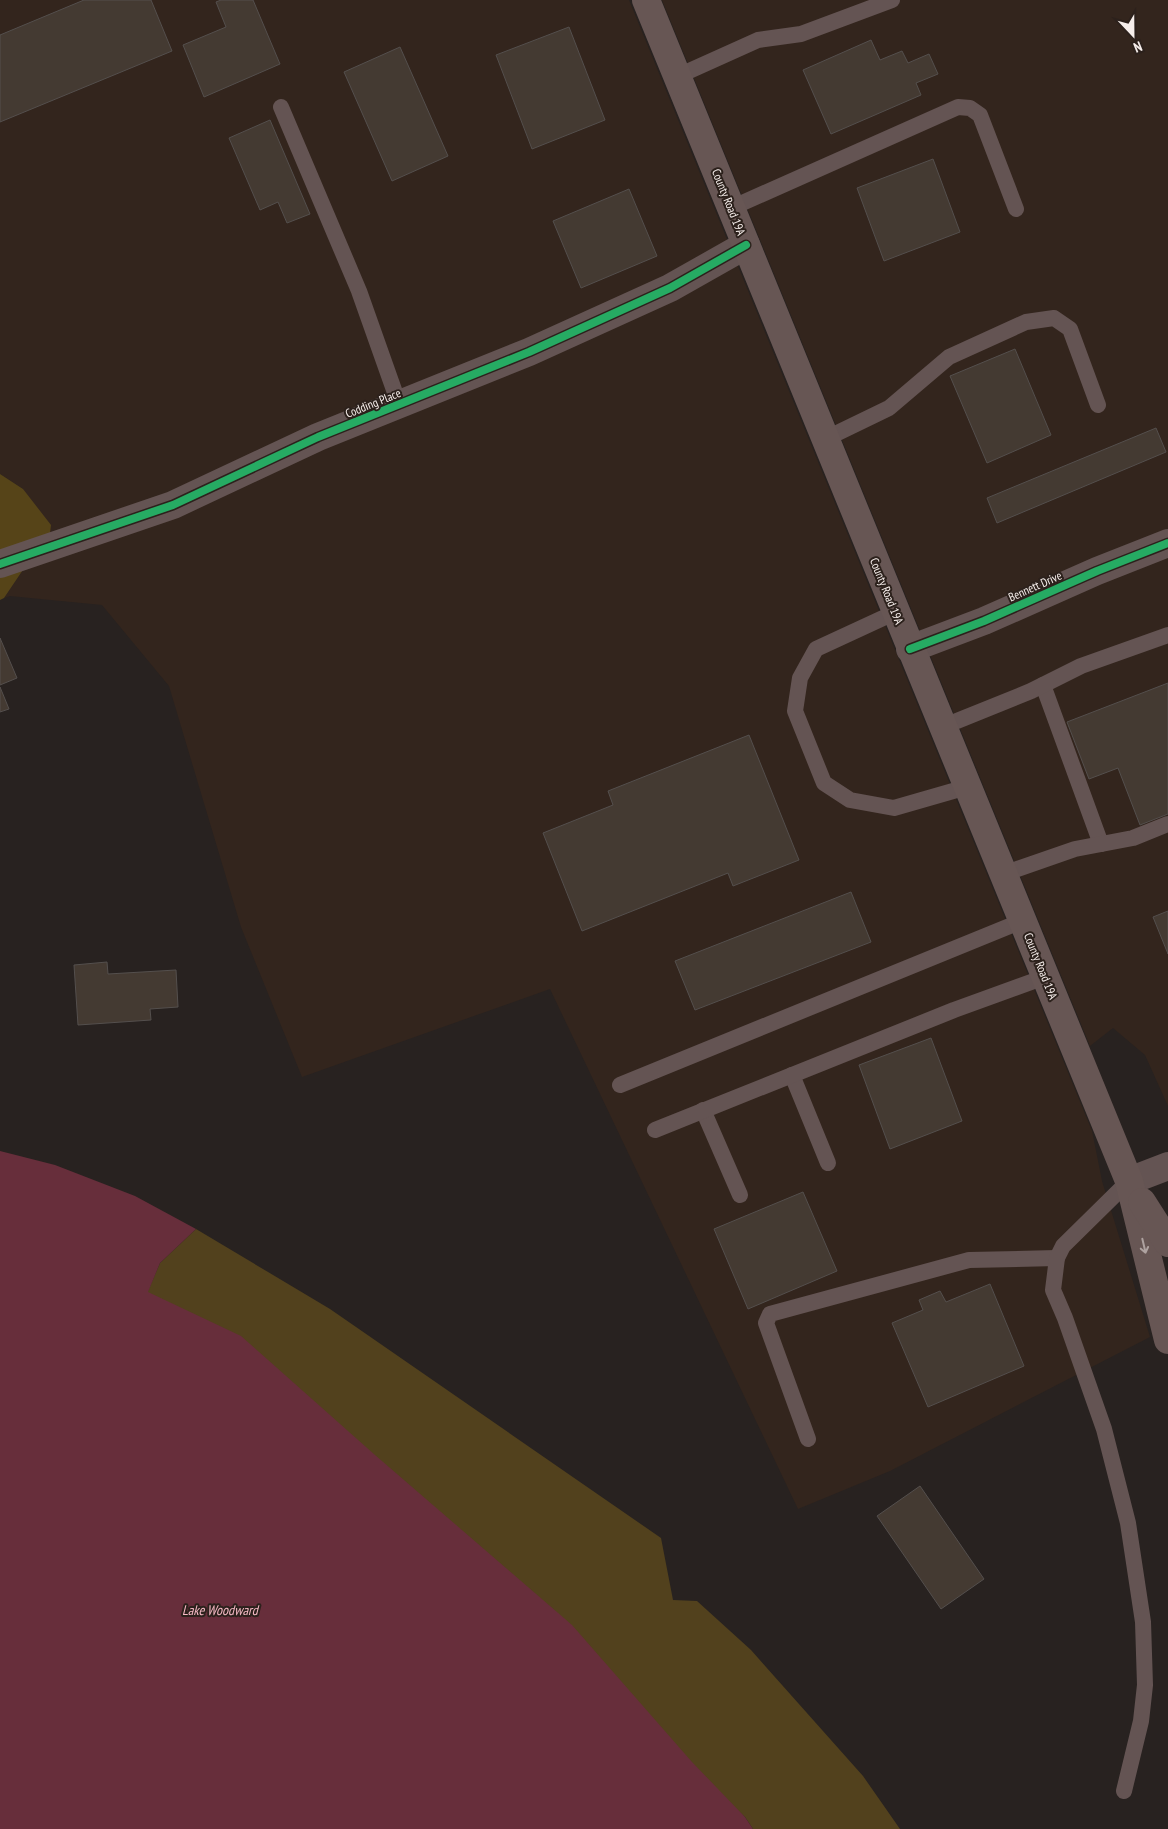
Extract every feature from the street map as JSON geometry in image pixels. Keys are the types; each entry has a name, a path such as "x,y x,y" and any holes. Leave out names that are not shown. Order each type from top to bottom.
{"main road":[{"name":"County Road 19A","path":"646,0 1129,1181"},
{"path":"1129,1181 1168,1243"},
{"path":"1129,1181 1168,1340"}],"street":[{"name":"Codding Place","path":"0,564 173,505 318,437 528,352 661,292 746,245"},
{"name":"Bennett Drive","path":"910,649 984,621 1096,571 1168,543"},
{"path":"1129,1181 1168,1166"}],"lane":[{"path":"678,76 758,40 801,34 892,0"},
{"path":"281,107 359,291 400,404"},
{"path":"732,208 958,107 970,108 980,116 1016,209"},
{"path":"825,439 889,408 949,357 1026,322 1054,318 1070,329 1098,405"},
{"path":"896,612 816,650 800,678 795,712 824,783 850,800 894,808 967,787"},
{"path":"942,727 1043,686 1081,666 1168,635"},
{"path":"1043,686 1101,844"},
{"path":"1003,874 1075,849 1133,838 1168,824"},
{"path":"620,1085 1022,922"},
{"path":"655,1130 954,1010 1045,977"},
{"path":"792,1075 828,1163"},
{"path":"703,1110 740,1194"},
{"path":"1124,1791 1141,1721 1145,1685 1143,1622 1128,1523 1104,1429 1065,1318 1053,1290 1057,1258 1063,1246 1129,1181"},
{"path":"808,1439 766,1323 770,1314 969,1260 1057,1258"}],"shaded area":[{"path":"0,0 629,0 1092,1131 1102,1181 1150,1337 890,1471 798,1509 550,989 302,1077 241,927 169,686 102,605 10,596 4,598 29,561 23,489 0,474"},
{"path":"662,0 1168,0 1168,1106 1145,1055 1113,1028 1090,1046"},
{"path":"0,474 23,489 51,525 48,549 29,561 4,598 0,600"},
{"path":"196,1229 330,1309 661,1538 673,1600 697,1601 751,1650 863,1776 900,1829 753,1829 745,1817 147,1293 160,1263"}],"water":[{"name":"Lake Woodward","path":"0,1151 55,1165 135,1196 196,1229 160,1263 148,1292 241,1336 375,1455 572,1625 692,1762 745,1817 753,1829 0,1829"}],"building":[{"path":"84,0 151,0 172,51 0,122 0,35"},
{"path":"221,0 253,0 280,64 204,97 183,45 226,27 216,2"},
{"path":"569,27 605,120 532,149 496,55"},
{"path":"871,40 880,60 902,51 908,63 929,54 938,74 916,83 921,95 831,134 803,70"},
{"path":"400,47 448,156 392,181 344,72"},
{"path":"270,120 310,214 287,223 278,202 260,210 229,138"},
{"path":"933,159 960,232 884,261 857,188"},
{"path":"629,189 657,256 581,288 553,221"},
{"path":"1015,349 1051,435 987,463 950,376"},
{"path":"1156,428 1166,452 997,523 987,498"},
{"path":"0,638 17,678 0,685"},
{"path":"1168,683 1168,814 1140,825 1118,768 1089,779 1067,722"},
{"path":"0,687 9,709 0,712"},
{"path":"749,735 799,860 733,886 728,873 582,931 543,833 613,805 608,791"},
{"path":"851,892 871,942 695,1010 675,961"},
{"path":"1168,911 1168,954 1153,917"},
{"path":"107,962 108,974 176,970 178,1007 150,1009 151,1020 78,1025 74,965"},
{"path":"931,1038 962,1121 890,1149 859,1065"},
{"path":"803,1192 837,1271 748,1309 714,1229"},
{"path":"990,1284 1024,1366 928,1407 892,1323 923,1310 919,1300 940,1291 946,1302"},
{"path":"920,1486 984,1579 941,1609 877,1516"}],"cycle path":[{"path":"0,564 173,505 318,437 529,352 670,288 746,245"},
{"path":"910,649 984,621 1097,571 1168,543"}]}
